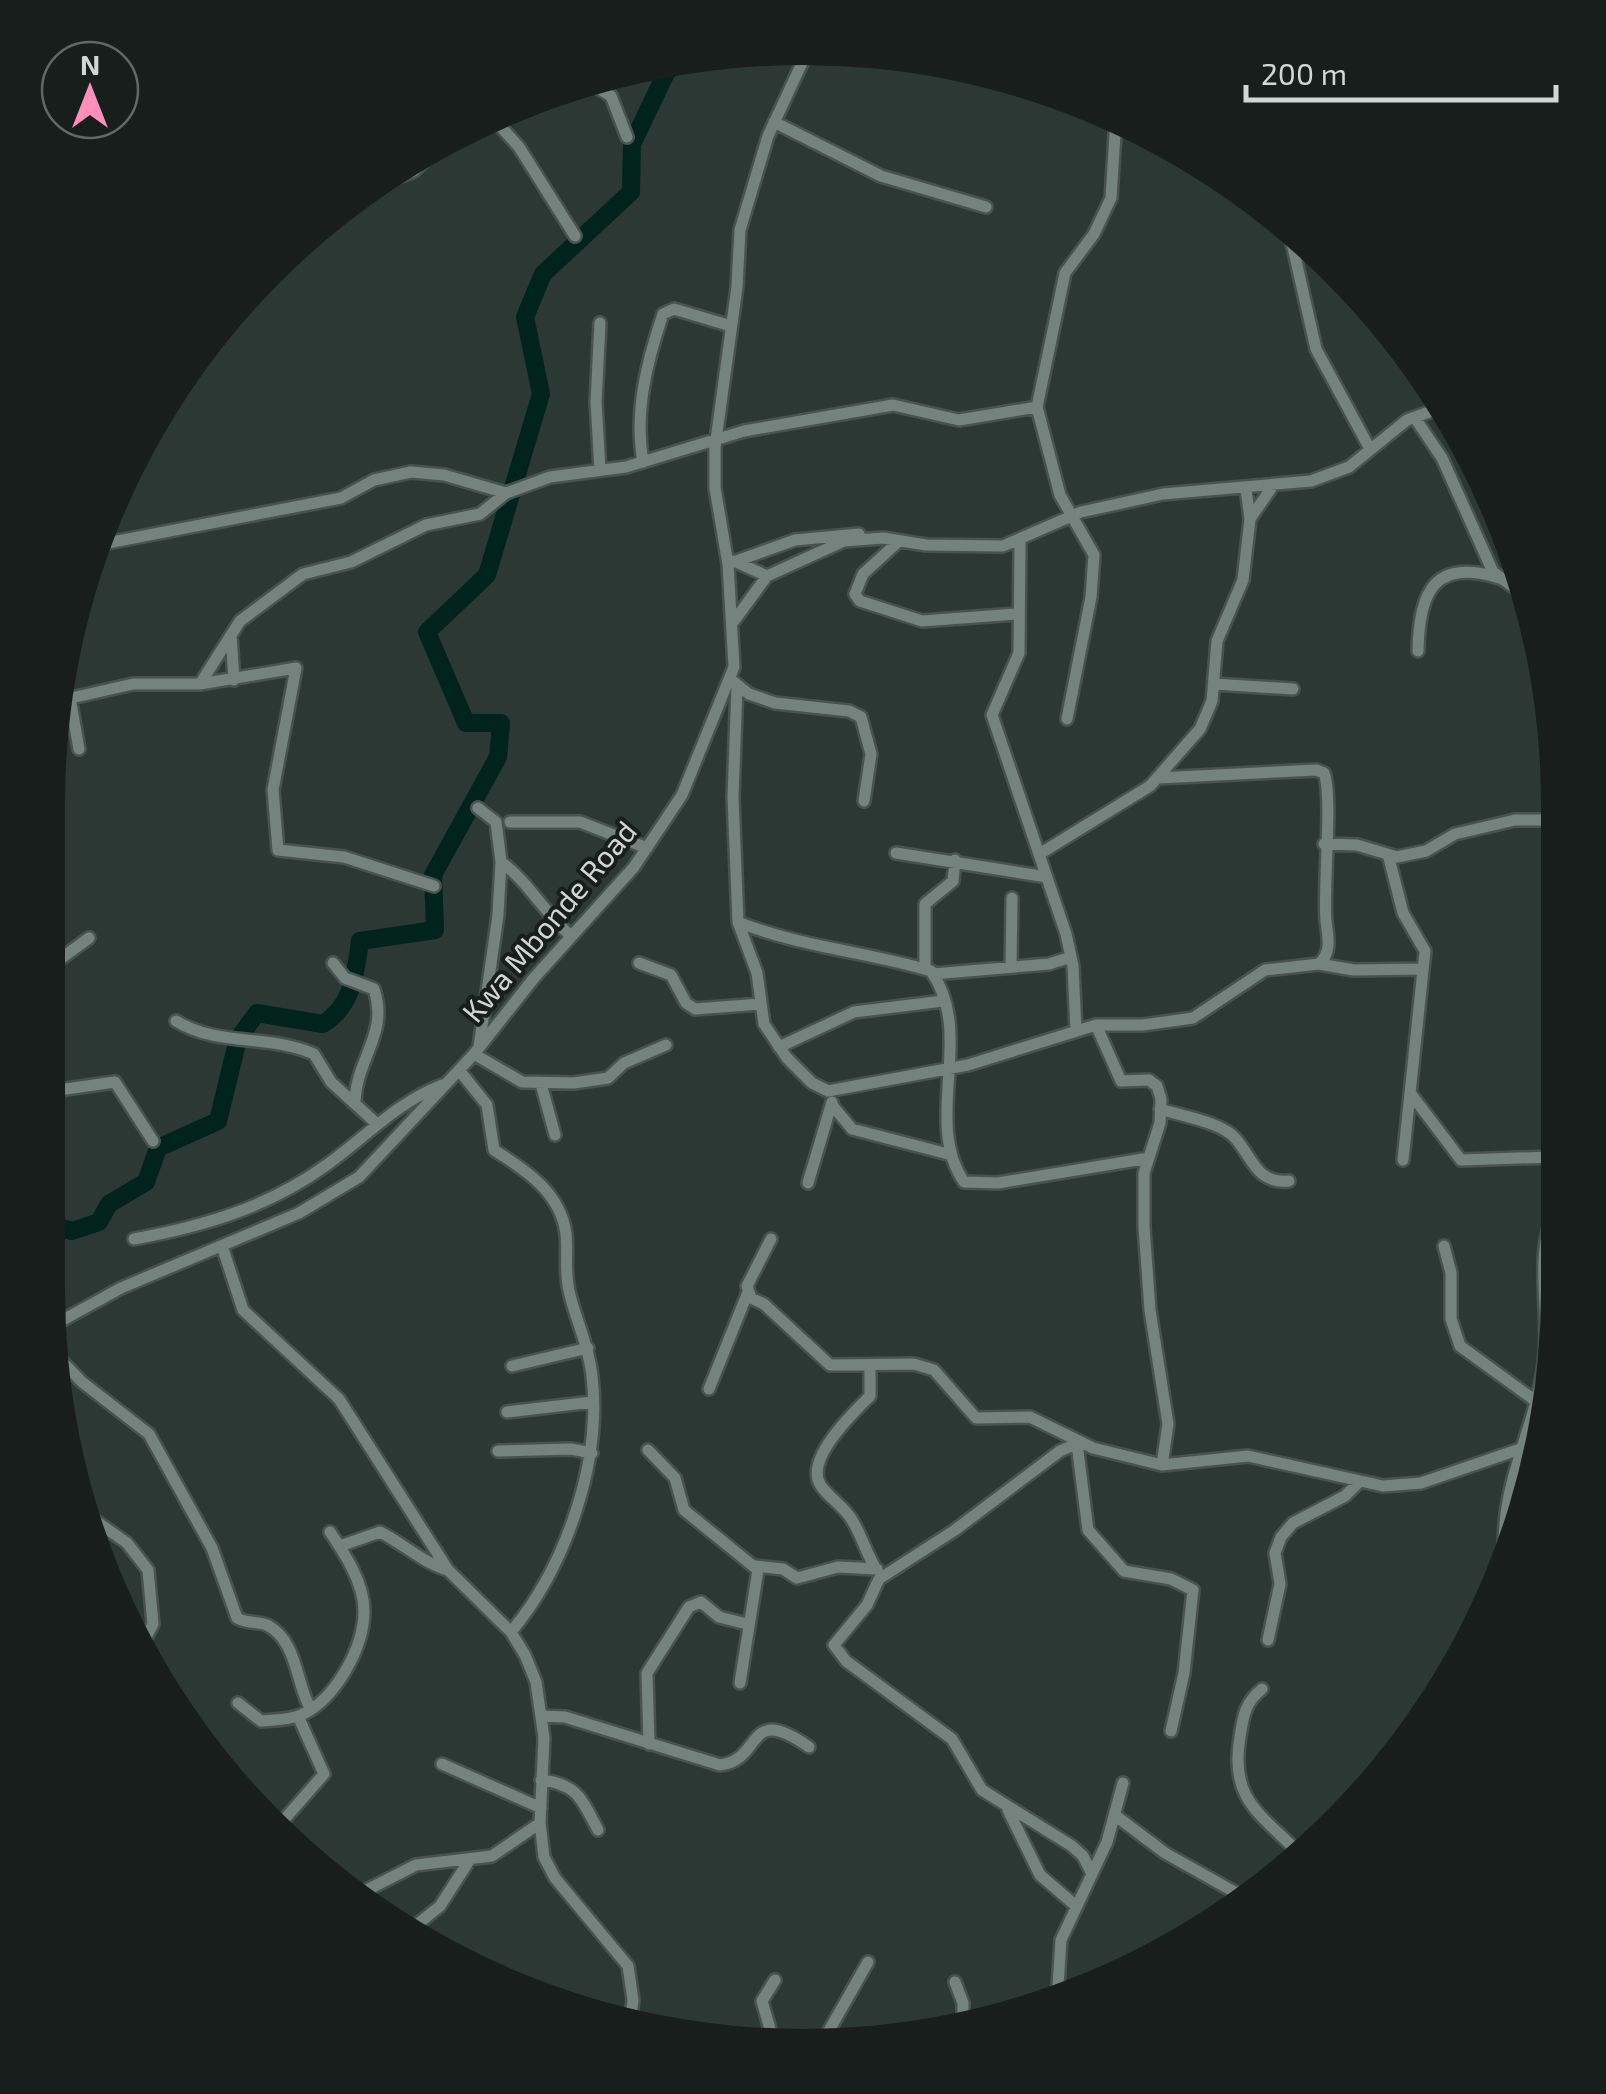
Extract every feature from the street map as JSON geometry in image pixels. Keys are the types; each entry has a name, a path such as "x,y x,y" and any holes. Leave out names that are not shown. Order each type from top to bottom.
{"street":[{"name":"Kwa Mbonde Road","path":"66,1318 121,1288 223,1249 299,1214 359,1176 460,1070 648,848 682,795 734,682 731,563 715,488 716,437 742,220 774,122 801,65"},
{"path":"605,92 611,96 626,137"},
{"path":"774,122 894,181 986,206"},
{"path":"503,129 519,147 574,236"},
{"path":"1068,719 1095,559 1070,517 1039,426 1037,407 1065,274 1094,234 1111,198 1115,135"},
{"path":"1295,253 1316,349 1369,448"},
{"path":"643,462 639,436 646,370 662,314 674,309 731,326"},
{"path":"600,323 596,402 600,470"},
{"path":"200,684 240,621 304,574 352,562 426,524 480,514 506,493 550,477 643,462 716,437 893,405 959,420 1037,407"},
{"path":"731,563 813,537 841,533 898,541 1003,546 1020,542 1070,517 1163,494 1312,482 1344,469 1388,430 1429,413"},
{"path":"1415,418 1442,458 1467,520 1499,578"},
{"path":"113,542 324,502 347,496 374,480 411,472 444,475 506,493"},
{"path":"1250,518 1272,487"},
{"path":"1041,853 1158,778 1200,730 1214,684 1217,641 1242,586 1250,518 1246,489"},
{"path":"734,621 766,576 820,548 883,538"},
{"path":"898,541 856,582 855,594 860,602 922,620 1016,614"},
{"path":"1020,542 1016,614 1019,653 992,715 1041,853 1071,958 1076,1031"},
{"path":"731,563 766,576"},
{"path":"1418,650 1422,605 1439,579 1456,572 1477,571 1508,584"},
{"path":"230,634 234,680"},
{"path":"72,698 133,684 200,684 296,668 273,790 278,850 344,857 434,886"},
{"path":"864,801 872,754 861,718 849,712 775,704 734,682 738,922 757,972 764,1024 812,1084 832,1099 852,1130 948,1154"},
{"path":"1214,684 1292,688"},
{"path":"70,719 79,749"},
{"path":"1158,778 1319,770 1327,784 1324,844 1329,950 1319,964"},
{"path":"478,808 496,822 501,862 476,1051 522,1082 541,1084 608,1078 624,1062 666,1045"},
{"path":"1324,844 1357,845 1390,858 1426,851 1456,834 1515,820 1541,820"},
{"path":"510,822 580,822 618,833 648,848"},
{"path":"896,853 1047,877"},
{"path":"1390,858 1403,913 1425,952 1403,1160"},
{"path":"954,860 953,880 925,904 929,972 942,1000 950,1069 946,1089 948,1154 969,1185 1149,1158"},
{"path":"501,862 515,872 546,916 572,936"},
{"path":"1011,967 1012,898"},
{"path":"738,922 788,940 929,972 1011,967 1071,958"},
{"path":"65,956 89,938"},
{"path":"333,963 345,978 374,988 379,1003 377,1036 356,1073 355,1100"},
{"path":"638,963 671,975 686,1003 695,1008 760,1004"},
{"path":"832,1099 1096,1025 1143,1025 1193,1018 1265,970 1319,964 1354,970 1422,969"},
{"path":"779,1046 854,1012 942,1000"},
{"path":"176,1021 212,1036 231,1035 314,1054 331,1082 376,1123"},
{"path":"1096,1025 1121,1081 1148,1080 1157,1086 1160,1108 1144,1173 1144,1227 1150,1310 1168,1424 1162,1465"},
{"path":"460,1070 487,1105 494,1150 530,1174 556,1204 566,1233 570,1298 588,1348 592,1453 548,1582 512,1632"},
{"path":"65,1091 115,1082 153,1141"},
{"path":"134,1239 185,1230 269,1201 332,1162 412,1096 446,1083"},
{"path":"541,1084 555,1136"},
{"path":"1411,1094 1462,1160 1541,1157"},
{"path":"808,1183 832,1099"},
{"path":"1160,1108 1229,1133 1261,1174 1270,1180 1289,1181"},
{"path":"709,1389 771,1239"},
{"path":"1444,1246 1451,1274 1451,1319 1460,1346 1533,1399"},
{"path":"223,1249 243,1310 339,1399 448,1570 512,1632 536,1682 541,1716 540,1823 544,1856 556,1878 628,1966 633,2009"},
{"path":"748,1292 830,1365 914,1364 934,1370 976,1418 1030,1417 1078,1443 1162,1465 1248,1456 1320,1469 1359,1482 1421,1483 1523,1448"},
{"path":"512,1366 588,1348"},
{"path":"870,1365 870,1396 852,1412 820,1455 818,1476 820,1486 852,1518 876,1569"},
{"path":"70,1369 149,1434 204,1532 237,1618 263,1623 292,1654 304,1712 324,1774 286,1818"},
{"path":"507,1412 592,1402"},
{"path":"1508,1509 1527,1435"},
{"path":"1078,1443 879,1579 866,1605 839,1636 836,1652 952,1739 982,1790 1072,1846 1084,1856 1092,1874"},
{"path":"1078,1443 1088,1530 1124,1571 1171,1579 1193,1590 1184,1674 1172,1731"},
{"path":"498,1450 571,1448 592,1453"},
{"path":"648,1450 675,1478 684,1510 755,1566 782,1569 798,1578 838,1568 892,1569"},
{"path":"1268,1640 1280,1584 1275,1553 1281,1537 1293,1523 1345,1496 1359,1482"},
{"path":"103,1525 115,1532 148,1570 153,1624 149,1632"},
{"path":"238,1703 262,1721 304,1712 340,1681 362,1628 359,1586 330,1532"},
{"path":"340,1546 380,1532 417,1552 428,1564 448,1570"},
{"path":"740,1683 746,1624 758,1576 755,1566"},
{"path":"649,1744 647,1673 689,1607 701,1602 719,1618 746,1624"},
{"path":"1262,1689 1247,1704 1236,1776 1249,1802 1291,1845"},
{"path":"541,1716 565,1716 720,1765 736,1760 752,1740 774,1728 809,1747"},
{"path":"442,1764 541,1808"},
{"path":"541,1780 561,1782 578,1792 598,1830"},
{"path":"1058,1983 1060,1940 1116,1816 1123,1783"},
{"path":"1008,1808 1040,1875 1076,1906"},
{"path":"1116,1816 1165,1853 1232,1891"},
{"path":"370,1888 416,1864 492,1856 540,1823"},
{"path":"421,1922 440,1906 469,1861"},
{"path":"831,2028 868,1962"},
{"path":"769,2028 762,2010 775,1980"},
{"path":"955,1982 963,2011"}],"waterway":[{"path":"65,1229 72,1231 99,1222 109,1204 146,1182 158,1148 218,1121 238,1039 257,1013 323,1024 347,998 360,941 435,930 433,875 498,757 501,723 466,723 427,632 487,575 541,394 525,317 543,274 631,192 632,144 663,78"}]}
